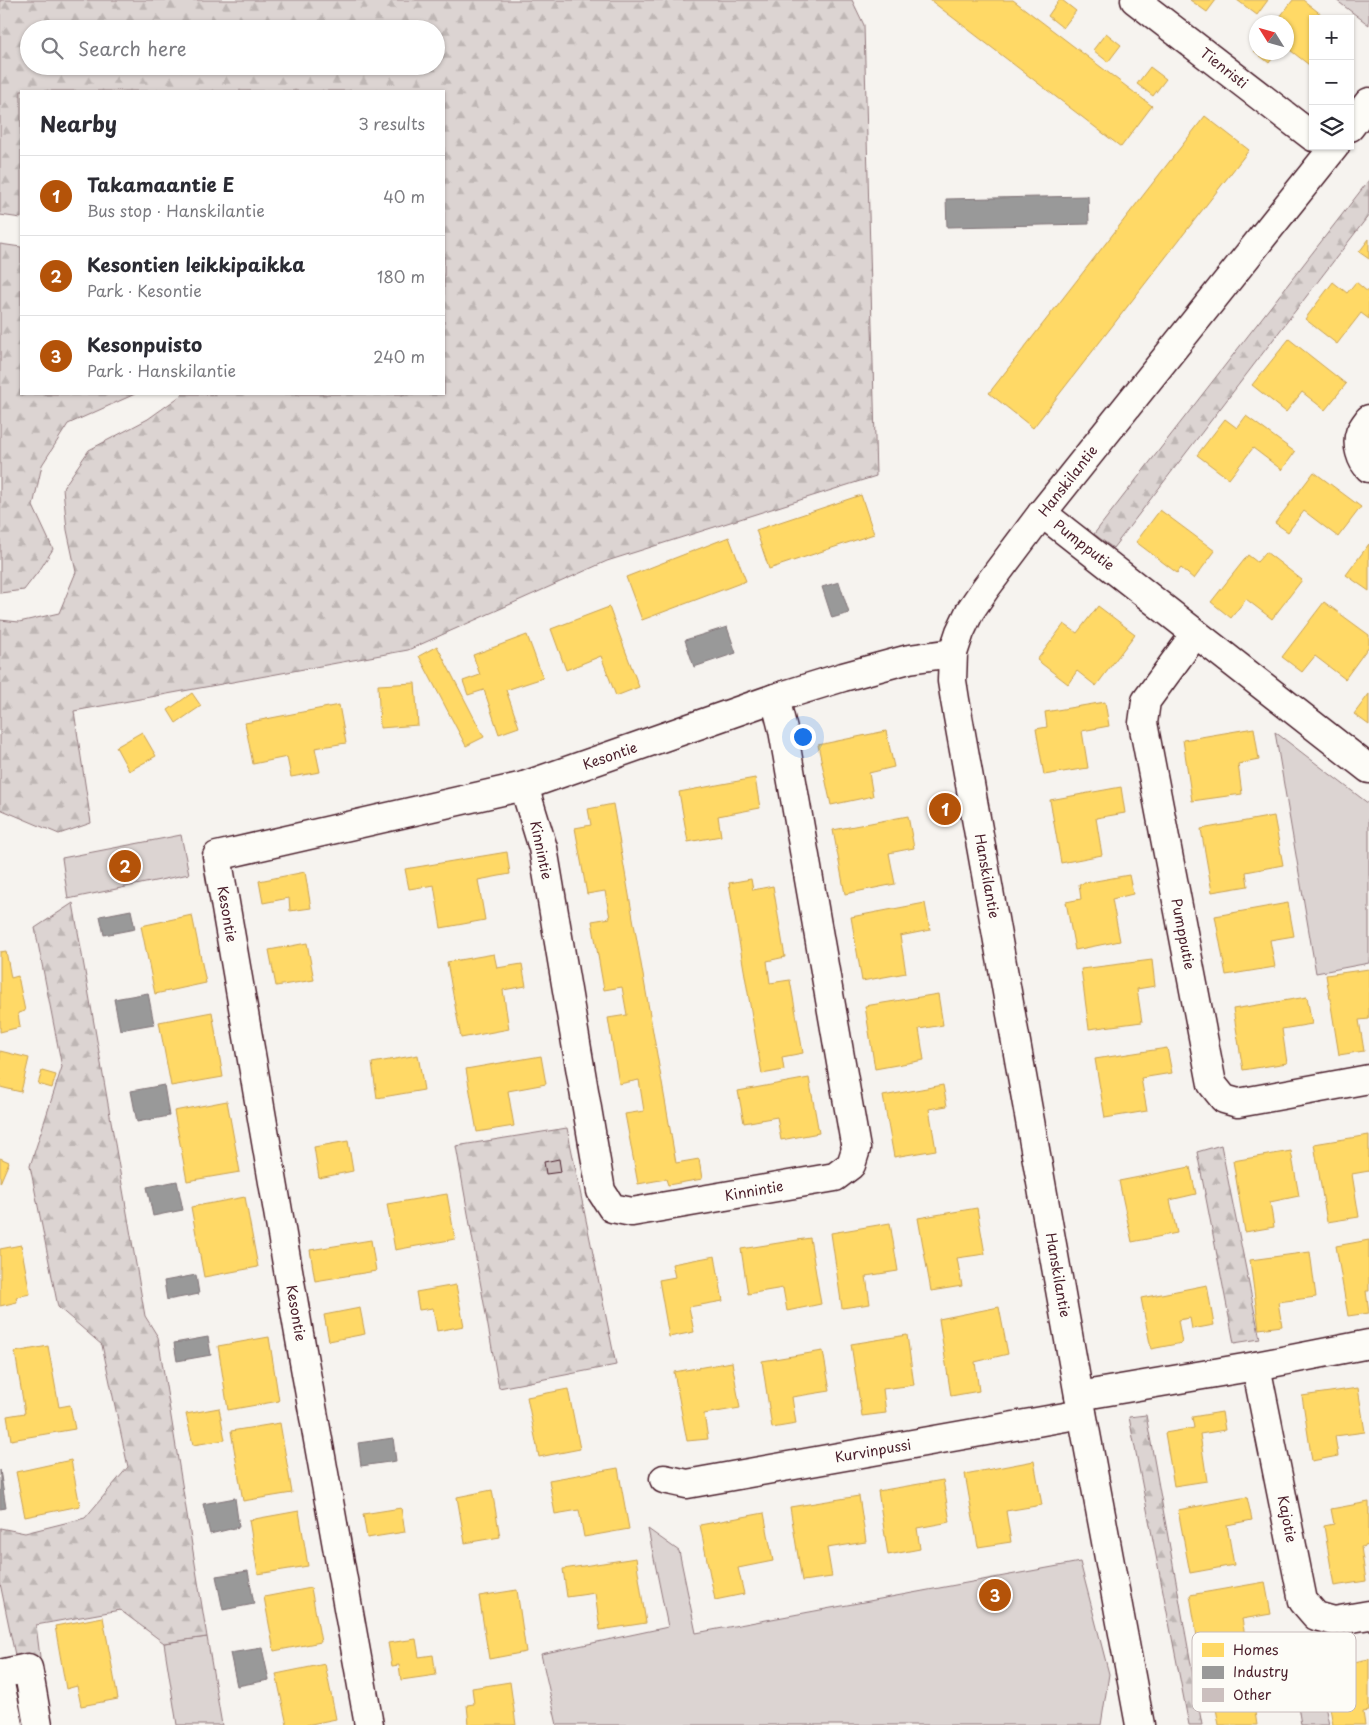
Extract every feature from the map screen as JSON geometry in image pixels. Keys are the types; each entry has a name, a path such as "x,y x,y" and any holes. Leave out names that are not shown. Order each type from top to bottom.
{"street":[{"name":"Tienristi","path":"1135,0 1309,132"},
{"path":"1357,130 1369,102"},
{"name":"Hanskilantie","path":"1140,1725 1080,1405 955,700 952,681 953,653 970,611 1042,513 1322,150"},
{"path":"1369,419 1359,435 1360,452 1366,466 1369,468"},
{"name":"Pumpputie","path":"1042,513 1369,769"},
{"name":"Pumpputie","path":"1195,634 1146,701 1143,723 1212,1084 1224,1099 1238,1103 1369,1079"},
{"name":"Kesontie","path":"369,1725 298,1328 217,856 524,786 775,698 909,659 953,653"},
{"name":"Kinnintie","path":"524,786 543,848 601,1191 612,1208 632,1212 835,1177 851,1165 856,1149 783,730 775,698"},
{"path":"1080,1405 1256,1366 1369,1344"},
{"name":"Kajotie","path":"1256,1366 1303,1601 1316,1616 1334,1621 1369,1615"},
{"name":"Kurvinpussi","path":"664,1479 687,1484 1080,1405"},
{"path":"0,1674 28,1668 38,1725"},
{"path":"0,1684 9,1725"}],"green space":[{"path":"0,0 852,0 864,25 876,476 607,561 408,650 74,711 91,823 59,834 0,809 0,620 19,622 59,613 76,572 67,530 63,488 89,450 148,419 182,395 445,395 445,90 20,90 20,218 0,215"},
{"path":"1336,0 1369,0 1369,25"},
{"path":"1369,180 1369,215 1113,548 1094,534"},
{"path":"0,244 20,247 20,395 133,395 68,424 42,465 33,506 53,549 24,590 0,593"},
{"path":"1275,732 1369,804 1369,963 1316,973"},
{"path":"181,835 189,874 68,899 62,858"},
{"path":"73,903 145,1316 158,1337 207,1637 164,1643 120,1610 36,1625 40,1657 16,1660 0,1583 0,1528 25,1533 85,1518 128,1467 102,1345 58,1307 30,1166 62,1067 35,928"},
{"path":"567,1128 616,1365 499,1388 456,1146"},
{"path":"1221,1145 1260,1339 1234,1343 1197,1152"},
{"path":"1146,1415 1192,1670 1192,1712 1200,1712 1202,1725 1189,1725 1129,1417"},
{"path":"648,1529 679,1551 696,1633 1080,1562 1109,1674 1101,1725 557,1725 541,1654 668,1627"},
{"path":"207,1637 222,1725 177,1725 164,1643"},
{"path":"1299,1712 1326,1712 1329,1725 1301,1725"}],"building: Homes":[{"path":"930,0 1013,0 1152,106 1121,147"},
{"path":"1059,0 1062,0 1076,11 1063,28 1048,16"},
{"path":"1190,0 1216,0 1207,12"},
{"path":"1237,0 1268,0 1257,15"},
{"path":"1293,0 1303,0 1322,15 1309,15 1309,65 1294,53 1294,15 1281,15"},
{"path":"1106,33 1121,45 1108,62 1093,50"},
{"path":"1150,67 1166,79 1153,96 1137,84"},
{"path":"1205,116 1249,150 1033,428 989,393"},
{"path":"1369,239 1369,259 1359,252"},
{"path":"1333,282 1347,293 1356,282 1369,293 1369,319 1361,313 1337,344 1305,319"},
{"path":"1289,339 1346,384 1325,410 1302,392 1286,412 1252,385"},
{"path":"1246,416 1295,452 1282,470 1253,448 1229,479 1197,455 1225,419 1237,428"},
{"path":"1314,472 1361,507 1338,537 1304,511 1288,532 1275,523"},
{"path":"861,495 874,534 769,569 756,530"},
{"path":"1160,510 1215,551 1194,579 1181,568 1177,573 1136,542"},
{"path":"729,537 746,581 642,620 626,577"},
{"path":"1369,544 1369,591 1346,575"},
{"path":"1266,552 1302,580 1272,619 1246,599 1231,618 1211,602 1248,555 1257,562"},
{"path":"1324,602 1369,635 1369,646 1345,679 1315,656 1302,672 1282,657"},
{"path":"1098,606 1135,634 1096,686 1077,671 1068,684 1037,660 1064,624 1077,633"},
{"path":"609,607 639,687 616,696 601,656 566,670 551,629"},
{"path":"527,635 543,678 506,690 519,727 499,734 484,690 468,695 463,681 480,675 473,655"},
{"path":"437,646 484,737 466,746 419,656"},
{"path":"415,683 418,725 380,728 378,685"},
{"path":"192,693 201,706 176,723 168,710"},
{"path":"1369,694 1369,725 1354,714"},
{"path":"1105,702 1109,726 1082,731 1088,768 1044,775 1036,729 1047,727 1045,712"},
{"path":"339,705 346,743 315,748 320,772 291,777 287,757 253,764 245,723"},
{"path":"1254,728 1259,760 1238,764 1242,794 1192,801 1183,740"},
{"path":"886,731 894,767 869,773 873,796 831,805 818,745"},
{"path":"142,732 156,756 129,771 116,747"},
{"path":"755,778 760,808 718,816 721,836 688,842 679,792"},
{"path":"1121,787 1125,813 1096,818 1102,855 1061,863 1050,800"},
{"path":"613,804 676,1163 699,1159 702,1179 668,1185 666,1179 638,1184 625,1114 644,1111 639,1080 619,1084 608,1018 627,1015 622,987 604,990 592,921 610,918 605,891 587,894 575,828 591,825 588,809"},
{"path":"908,816 914,848 889,853 895,884 845,894 833,830"},
{"path":"1274,816 1283,865 1246,872 1248,886 1212,892 1201,829"},
{"path":"507,852 510,874 478,880 485,920 441,928 434,885 409,889 405,869"},
{"path":"305,872 311,908 290,911 289,898 263,903 259,881"},
{"path":"1129,875 1133,894 1112,899 1120,941 1075,950 1066,902 1081,899 1079,884"},
{"path":"751,879 753,890 773,886 785,957 767,961 770,983 790,980 803,1053 782,1057 784,1070 762,1074 729,883"},
{"path":"925,903 930,930 900,936 906,973 862,981 851,917"},
{"path":"1288,903 1294,936 1270,940 1275,967 1226,975 1215,916"},
{"path":"192,915 206,983 155,994 141,926"},
{"path":"307,943 314,980 276,986 269,950"},
{"path":"6,951 11,978 18,976 25,1011 18,1013 20,1027 0,1032 0,952"},
{"path":"494,954 497,968 522,964 526,986 503,990 509,1029 461,1038 447,962"},
{"path":"1152,960 1155,986 1137,989 1142,1022 1089,1029 1081,969"},
{"path":"1369,969 1369,1019 1359,1020 1364,1051 1339,1055 1326,975"},
{"path":"938,994 943,1025 919,1029 924,1060 875,1069 865,1006"},
{"path":"1307,997 1312,1024 1282,1029 1287,1063 1243,1070 1233,1009"},
{"path":"212,1012 223,1077 171,1086 159,1022"},
{"path":"1167,1048 1172,1073 1141,1078 1147,1111 1105,1118 1095,1059"},
{"path":"0,1051 29,1058 21,1092 0,1087"},
{"path":"418,1055 424,1090 377,1098 372,1063"},
{"path":"541,1056 546,1084 508,1091 514,1126 477,1132 466,1069"},
{"path":"42,1071 56,1075 52,1088 38,1084"},
{"path":"809,1078 819,1133 781,1140 777,1117 744,1123 738,1091"},
{"path":"943,1085 947,1106 929,1109 936,1150 894,1157 883,1096"},
{"path":"227,1101 240,1172 187,1181 174,1111"},
{"path":"1369,1135 1369,1171 1352,1174 1359,1217 1327,1222 1314,1144"},
{"path":"348,1141 353,1171 319,1178 314,1147"},
{"path":"1291,1151 1299,1196 1270,1202 1274,1227 1245,1232 1233,1161"},
{"path":"0,1158 9,1162 0,1183"},
{"path":"1190,1167 1196,1194 1170,1200 1177,1233 1132,1242 1119,1181"},
{"path":"447,1194 455,1239 395,1250 387,1204"},
{"path":"245,1197 258,1267 204,1277 191,1207"},
{"path":"977,1208 985,1254 957,1258 962,1286 931,1291 918,1218"},
{"path":"890,1223 898,1271 866,1276 870,1304 842,1308 831,1233"},
{"path":"810,1238 821,1304 787,1311 783,1288 748,1294 741,1249"},
{"path":"371,1240 376,1271 315,1281 310,1250"},
{"path":"1369,1240 1369,1291 1366,1291 1369,1313 1348,1316 1336,1246"},
{"path":"21,1245 30,1294 16,1297 17,1302 0,1306 0,1249"},
{"path":"1310,1252 1316,1297 1278,1302 1282,1326 1259,1329 1250,1260"},
{"path":"715,1256 723,1301 689,1307 694,1332 669,1337 659,1280 675,1277 672,1264"},
{"path":"456,1285 464,1326 437,1331 433,1308 419,1310 416,1292"},
{"path":"1207,1285 1214,1325 1192,1329 1190,1318 1178,1320 1182,1343 1151,1349 1141,1298"},
{"path":"999,1307 1008,1354 975,1362 979,1391 951,1396 939,1319"},
{"path":"360,1308 365,1334 329,1341 324,1315"},
{"path":"907,1335 914,1385 883,1389 886,1413 862,1416 851,1344"},
{"path":"269,1337 279,1401 228,1410 218,1346"},
{"path":"48,1346 59,1407 70,1405 75,1429 11,1440 7,1416 25,1413 15,1352"},
{"path":"823,1351 830,1391 792,1397 796,1424 772,1428 762,1361"},
{"path":"732,1362 740,1408 704,1414 708,1439 687,1441 674,1372"},
{"path":"1358,1388 1365,1432 1335,1436 1338,1456 1312,1461 1302,1396"},
{"path":"568,1389 580,1449 539,1457 527,1397"},
{"path":"219,1408 225,1440 193,1445 186,1414"},
{"path":"1222,1412 1225,1430 1200,1434 1207,1481 1174,1486 1165,1433 1194,1428 1192,1417"},
{"path":"280,1423 292,1493 243,1501 231,1431"},
{"path":"71,1460 80,1506 25,1517 16,1472"},
{"path":"1034,1461 1042,1505 1006,1511 1011,1542 978,1547 965,1474"},
{"path":"618,1468 629,1529 584,1537 579,1510 555,1514 549,1480"},
{"path":"943,1480 950,1522 917,1528 920,1549 888,1555 878,1491"},
{"path":"492,1490 500,1537 465,1543 457,1497"},
{"path":"859,1496 866,1542 827,1548 832,1577 802,1581 790,1507"},
{"path":"1247,1497 1252,1520 1227,1525 1234,1565 1190,1573 1178,1510"},
{"path":"1369,1502 1369,1545 1361,1547 1366,1581 1334,1586 1324,1526 1334,1524 1331,1509"},
{"path":"401,1508 405,1532 367,1538 363,1514"},
{"path":"299,1511 308,1566 258,1574 249,1520"},
{"path":"764,1513 773,1561 738,1568 744,1594 715,1600 700,1525"},
{"path":"636,1558 646,1623 600,1630 595,1593 567,1597 563,1569"},
{"path":"1265,1582 1271,1614 1242,1619 1244,1632 1196,1632 1190,1595"},
{"path":"311,1588 321,1642 274,1651 264,1597"},
{"path":"517,1590 526,1652 489,1659 479,1596"},
{"path":"103,1617 118,1699 81,1706 77,1686 66,1689 55,1626"},
{"path":"416,1639 419,1657 433,1655 436,1675 401,1680 399,1665 392,1666 388,1643"},
{"path":"1369,1659 1369,1711 1363,1712 1365,1725 1333,1725 1331,1712 1356,1712 1356,1662"},
{"path":"325,1664 336,1719 306,1725 287,1725 276,1674"},
{"path":"510,1682 516,1725 469,1725 467,1705 474,1704 472,1688"},
{"path":"1217,1712 1255,1712 1257,1725 1219,1725"}],"building: Industry":[{"path":"1088,196 1089,224 947,227 946,199"},
{"path":"839,582 849,613 832,618 822,587"},
{"path":"727,627 736,653 694,667 685,640"},
{"path":"131,910 135,929 104,935 100,916"},
{"path":"148,993 154,1024 120,1030 114,999"},
{"path":"164,1085 169,1116 137,1122 131,1091"},
{"path":"177,1181 183,1210 153,1216 147,1187"},
{"path":"196,1275 199,1294 167,1300 164,1281"},
{"path":"208,1337 211,1355 177,1361 174,1343"},
{"path":"393,1438 396,1461 361,1466 358,1443"},
{"path":"0,1470 6,1508 0,1509"},
{"path":"235,1498 239,1527 210,1534 203,1504"},
{"path":"248,1571 254,1604 223,1610 216,1576"},
{"path":"262,1648 269,1680 237,1686 230,1653"}],"building: Other":[{"path":"559,1159 561,1172 546,1174 544,1162"}],"place":[{"name":"Takamaantie E","path":"945,809"},
{"name":"Kesontien leikkipaikka","path":"125,866"},
{"name":"Kesonpuisto","path":"995,1595"}]}
